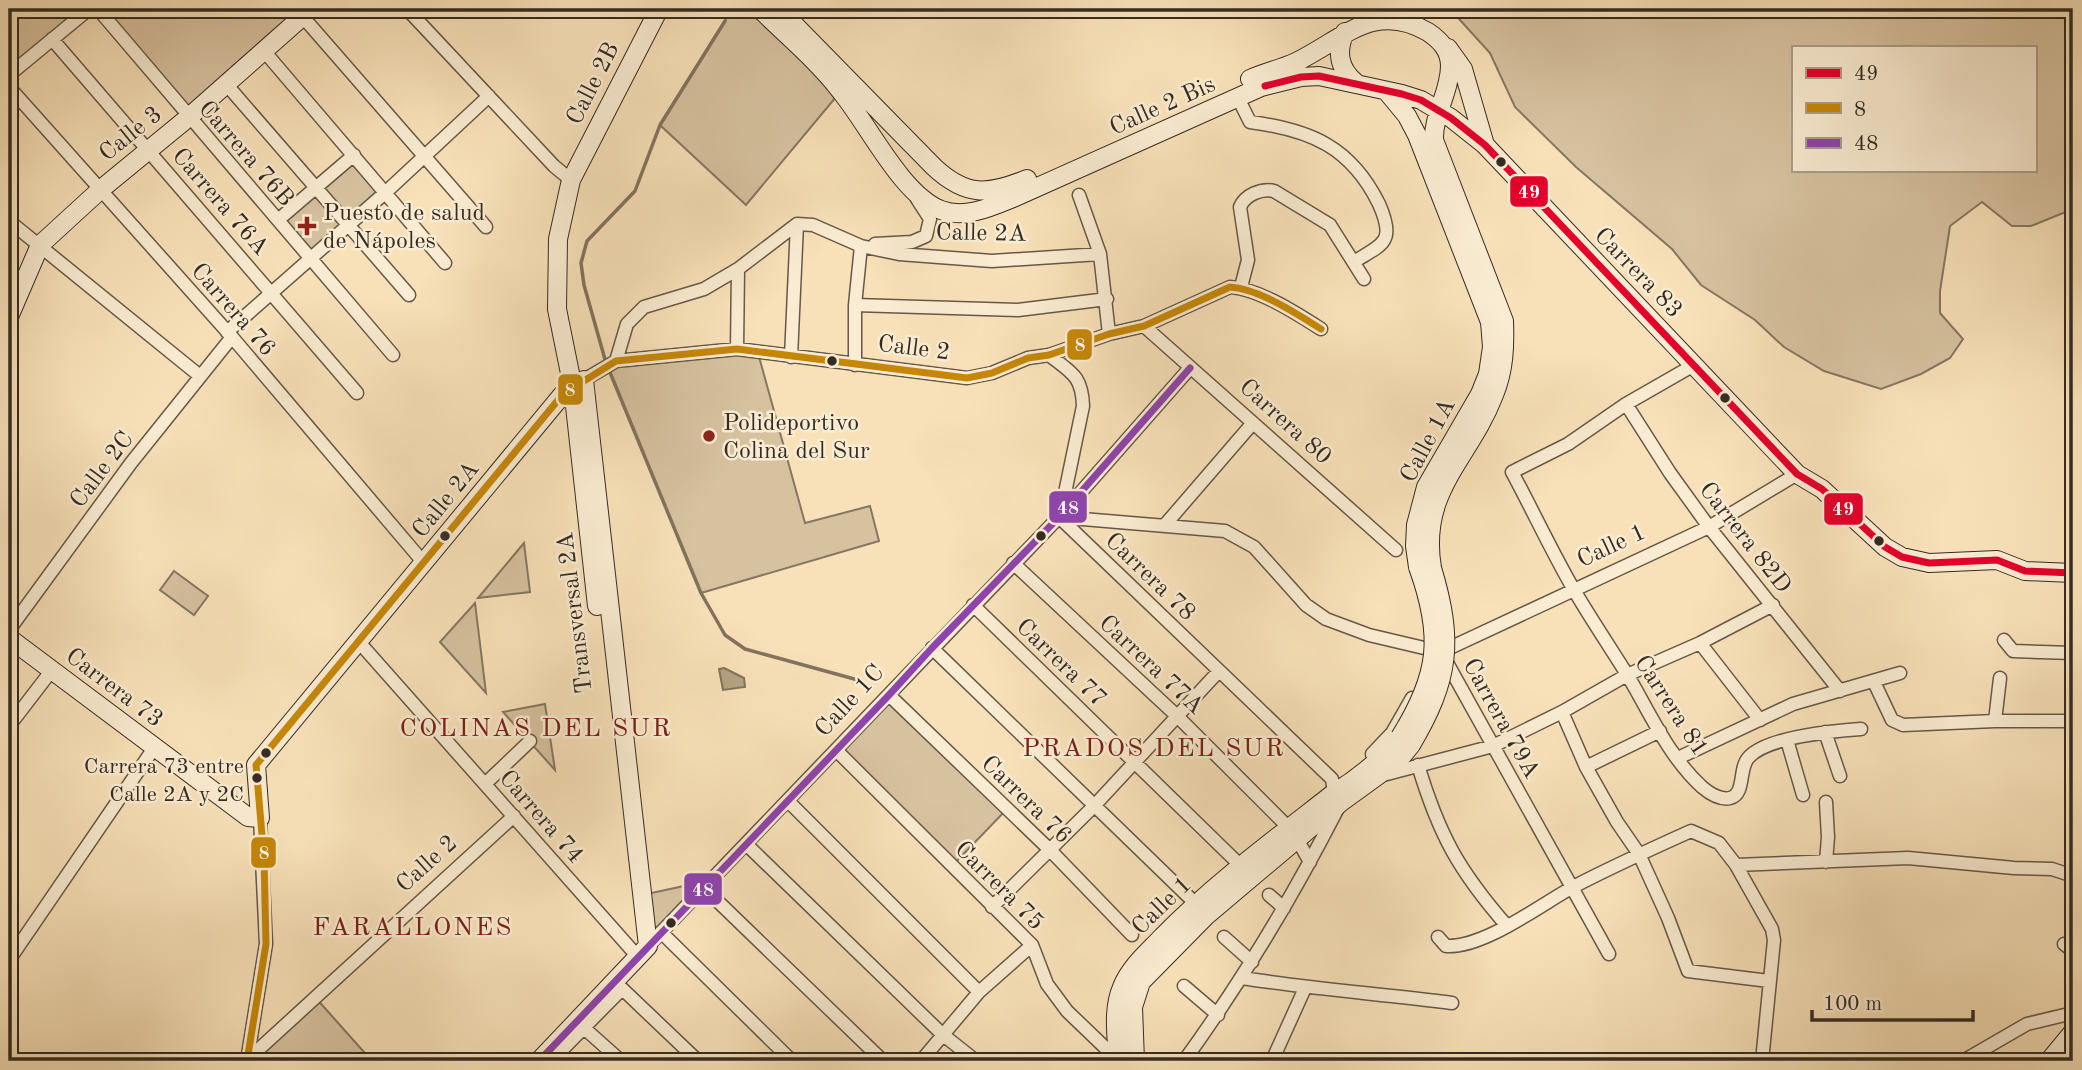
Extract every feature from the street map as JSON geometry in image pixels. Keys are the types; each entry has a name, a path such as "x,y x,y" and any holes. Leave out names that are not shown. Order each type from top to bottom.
{"street":[{"path":"9,75 89,9"},
{"name":"Carrera 76B","path":"98,9 393,355"},
{"path":"407,9 554,166 571,180 558,239 557,309 578,384"},
{"name":"Calle 2B","path":"571,180 659,9"},
{"path":"760,9 841,91 912,191"},
{"name":"Calle 2 Bis","path":"779,9 943,175 975,191 986,192 1009,187 1256,77 1296,62 1365,22 1391,18 1411,22 1455,54 1463,69 1485,145"},
{"path":"303,12 423,157 486,227"},
{"name":"Calle 3","path":"9,317 40,245 100,190 264,51 303,12"},
{"path":"1345,32 1339,50 1340,60 1356,83"},
{"name":"Carrera 76A","path":"52,39 357,393"},
{"name":"Calle 1A","path":"1425,568 1430,526 1438,495 1493,399 1501,377 1505,346 1504,321 1436,150 1434,132 1450,65 1442,42"},
{"path":"264,51 445,264"},
{"name":"Calle 2 Bis","path":"912,191 942,210 962,213 980,211 1261,87 1301,77 1319,76 1356,83 1421,100 1439,111"},
{"path":"226,84 409,295"},
{"name":"Calle 1A","path":"1335,792 1359,778 1405,741 1430,713 1442,677 1447,640 1443,604 1415,546 1416,525 1426,487 1480,394 1488,374 1492,347 1490,322 1417,135 1407,116 1388,93"},
{"name":"Carrera 76","path":"11,96 100,190 229,334 424,562"},
{"name":"Calle 2C","path":"9,630 229,334 271,291 386,192 489,96"},
{"path":"1238,98 1250,122 1286,128 1328,144 1345,156 1369,183 1384,214 1386,235 1381,244 1354,262"},
{"name":"Carrera 83","path":"1439,111 1458,122 1485,145 1797,474 1822,489 1885,547 1902,556 1929,563 1997,560 2025,571 2073,573"},
{"path":"278,220 354,155"},
{"path":"1321,329 1295,312 1241,288 1248,260 1240,207 1243,201 1267,189 1330,225 1364,279"},
{"name":"Calle 2A","path":"861,246 912,242 926,236 930,219 912,191"},
{"path":"1079,195 1100,254 1109,334"},
{"path":"9,221 200,376"},
{"path":"616,360 627,324 644,307 704,289 738,268 797,224"},
{"path":"791,357 797,224"},
{"name":"Calle 2A","path":"797,224 813,225 861,246 899,254 992,261 1100,254"},
{"path":"855,365 855,305 861,246"},
{"path":"737,349 738,268"},
{"name":"Calle 2","path":"578,384 616,360 737,349 967,378 992,373 1028,358 1049,355 1109,334 1144,326 1230,286 1241,288"},
{"name":"Calle 2","path":"855,305 1018,310 1107,299"},
{"name":"Carrera 80","path":"1144,326 1396,550"},
{"path":"1049,355 1074,375 1082,388 1083,407 1059,517"},
{"path":"1626,404 1694,365"},
{"name":"Calle 1C","path":"539,1061 618,985 643,952 1059,517 1190,368"},
{"name":"Calle 2A","path":"260,818 256,765 563,394 578,384"},
{"name":"Transversal 2A","path":"578,384 643,952"},
{"name":"Carrera 81","path":"1626,404 1568,444 1512,472 1574,590 1678,758 1700,786 1712,795 1728,799 1739,792 1743,765 1750,755 1787,740 1825,732 1861,729"},
{"name":"Carrera 82D","path":"1626,404 1670,473 1709,527 1840,691"},
{"path":"1164,526 1252,424"},
{"name":"Calle 1","path":"1184,1061 1242,978 1310,862 1341,780 1362,764 1392,733 1410,703 1435,650 1574,590 1709,527 1797,474"},
{"name":"Carrera 79A","path":"1059,517 1225,531 1254,547 1306,605 1326,619 1369,635 1435,650 1493,746 1609,954"},
{"name":"Carrera 78","path":"1059,517 1219,671 1335,792"},
{"name":"Carrera 77A","path":"1013,563 1177,716 1293,834 1310,862"},
{"name":"Carrera 77","path":"973,605 1241,866"},
{"name":"Calle 1","path":"1124,1061 1133,1007 1142,982 1207,915 1335,792 1379,776 1493,746 1562,712 1627,675 1700,643 1773,605"},
{"name":"Carrera 73","path":"9,638 248,817 260,818"},
{"path":"2004,640 2013,651 2073,653"},
{"name":"Carrera 74","path":"358,641 514,816 643,952"},
{"path":"1700,643 1760,720"},
{"path":"932,648 1195,903"},
{"path":"9,726 52,670"},
{"path":"992,907 1094,806 1219,671"},
{"path":"1678,758 1793,704 1900,673"},
{"path":"1995,721 2000,678"},
{"path":"1874,682 1896,724 2073,721"},
{"name":"Carrera 76","path":"890,695 1132,935"},
{"path":"1562,712 1586,767 1617,822 1639,854 1688,971 1769,981"},
{"path":"1586,767 1660,732"},
{"path":"1825,732 1840,776"},
{"path":"1787,740 1803,794"},
{"path":"485,784 530,741"},
{"name":"Calle 1A","path":"1379,776 1398,761 1405,741"},
{"path":"9,960 154,748"},
{"name":"Carrera 75","path":"836,750 1032,945 1047,984 1067,1012 1124,1061"},
{"path":"1418,765 1431,809 1451,852 1476,891 1507,926"},
{"path":"788,801 979,992"},
{"path":"1826,802 1826,862"},
{"name":"Calle 2","path":"247,1060 514,816"},
{"path":"247,1060 265,944 260,818"},
{"path":"1438,937 1446,946 1453,946 1487,936 1572,888 1691,831 1719,843 1736,865 1772,929 1774,940 1762,1061"},
{"name":"Calle 1","path":"1124,1061 1116,1025 1121,989 1138,961 1195,903 1241,866 1293,834"},
{"path":"746,844 942,1034 976,1061"},
{"path":"1736,865 1908,858 2052,869 2073,876"},
{"path":"704,888 883,1061"},
{"path":"1269,895 1284,908"},
{"path":"662,932 792,1061"},
{"path":"1224,937 1252,962"},
{"path":"920,1061 979,992 1032,945"},
{"path":"1242,978 1305,988 1452,1003"},
{"path":"551,1061 583,1028 618,985 698,1061"},
{"path":"1184,986 1218,1015"},
{"path":"1277,1060 1305,988"},
{"path":"1964,1061 2027,1024 2073,1013"},
{"path":"583,1028 621,1061"},
{"path":"2049,1061 2073,1032"}],"shaded area":[{"path":"9,9 89,9 9,75"},
{"path":"98,9 296,9 303,17 189,117"},
{"path":"730,9 760,9 841,91 746,205 660,125"},
{"path":"1450,9 2073,9 2073,209 2031,226 2012,226 1982,202 1950,226 1940,291 1940,313 1963,339 1950,358 1921,374 1881,389 1824,371 1784,347 1755,320 1701,285 1672,249 1576,167 1515,107 1490,53"},
{"path":"354,155 386,192 310,257 278,220"},
{"name":"Polideportivo Colina del Sur","path":"758,353 805,523 870,506 879,541 701,593 607,365"},
{"path":"524,543 530,592 478,598"},
{"path":"174,571 208,596 194,615 160,590"},
{"path":"475,603 486,693 440,642"},
{"path":"724,668 744,678 745,687 723,690 719,669"},
{"path":"889,695 1007,809 952,866 836,750"},
{"path":"545,704 555,770 503,712"},
{"path":"712,880 648,946 642,895"},
{"path":"315,997 372,1061 247,1061"}],"waterway":[{"path":"606,363 584,285 581,263 587,241 635,191 660,125 725,21"},
{"path":"609,370 701,593 725,635 745,649 858,680"}],"transit line":[{"name":"49","path":"1265,86 1301,77 1319,76 1421,100 1451,118 1485,145 1797,474 1822,489 1885,547 1902,557 1929,563 1997,560 2025,571 2073,573"},
{"name":"8","path":"247,1061 266,944 264,858 256,765 563,394 616,361 737,349 967,378 992,373 1028,358 1049,355 1109,334 1144,326 1230,287 1265,297 1321,329"},
{"name":"48","path":"539,1061 1059,517 1190,368"}],"place":[{"name":"Puesto de salud de Nápoles","path":"307,226"},
{"name":"Polideportivo Colina del Sur","path":"709,436"},
{"name":"Carrera 73 entre Calle 2A y 2C","path":"257,778"}],"district":[{"name":"COLINAS DEL SUR","path":"536,727"},
{"name":"PRADOS DEL SUR","path":"1154,747"},
{"name":"FARALLONES","path":"413,926"}]}
